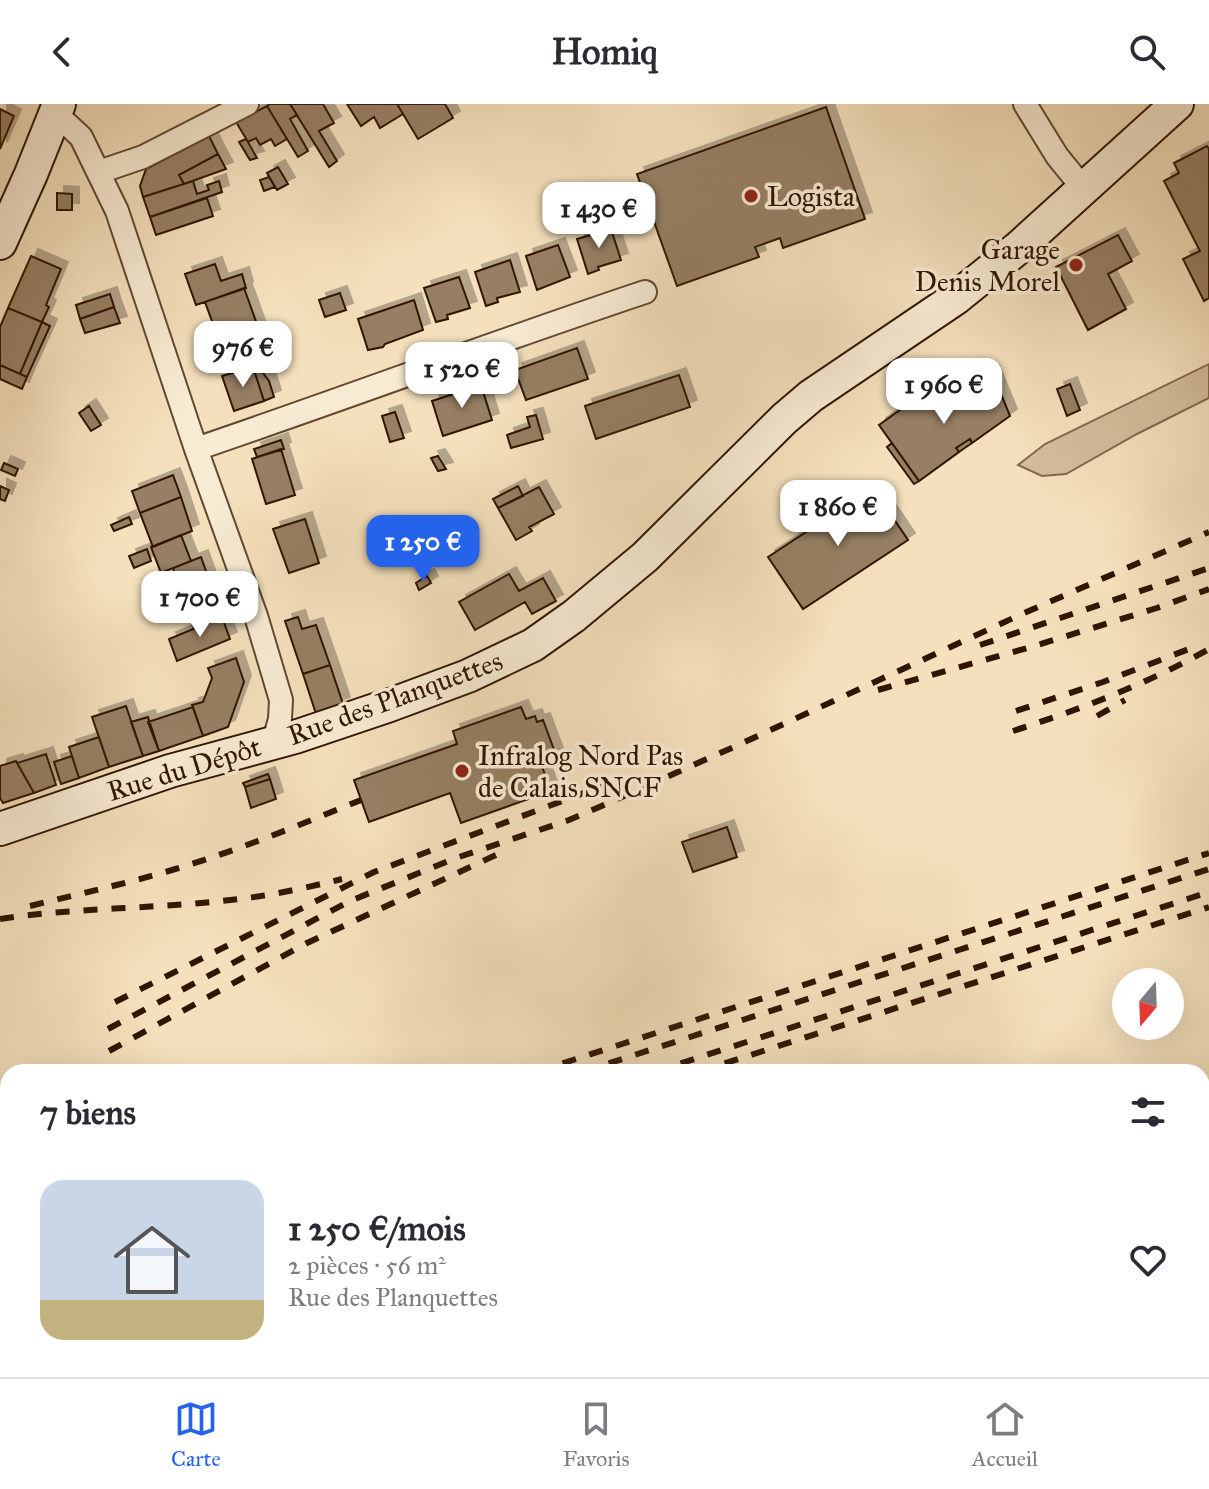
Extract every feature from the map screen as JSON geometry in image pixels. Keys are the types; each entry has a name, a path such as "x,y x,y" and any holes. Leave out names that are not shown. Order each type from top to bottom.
{"street":[{"path":"99,172 143,157 247,104"},
{"path":"1025,104 1057,156 1083,188"},
{"name":"Rue des Planquettes","path":"274,741 295,737 468,676 533,645 554,631 645,557 811,396 956,298 1018,248 1177,104"},
{"path":"0,243 56,110"},
{"name":"Rue du Dépôt","path":"0,829 170,771 274,741 280,719 281,700 256,616 196,449 117,211 81,137 56,110"},
{"path":"196,449 645,292"}],"shaded area":[{"path":"1209,364 1209,398 1066,474 1042,476 1018,465 1045,444"}],"building":[{"path":"290,104 297,115 290,119 308,151 298,157 267,106"},
{"path":"290,104 323,104 334,123 319,131 337,161 329,167"},
{"path":"347,104 397,104 403,114 380,128 374,117 361,126"},
{"path":"397,104 445,104 453,118 418,139"},
{"path":"267,106 287,139 275,146 271,139 260,145 256,138 248,142 236,122"},
{"name":"Logista","path":"826,107 865,219 783,248 780,238 755,247 759,257 677,286 637,174"},
{"path":"0,109 14,116 0,149"},
{"path":"209,136 218,154 179,175 184,184 143,197 140,186 146,169"},
{"path":"246,139 257,158 250,160 239,142"},
{"path":"1207,146 1209,298 1204,301 1183,259 1200,251 1164,181 1179,173 1174,163"},
{"path":"218,154 226,169 184,184 179,175"},
{"path":"278,167 288,184 277,190 267,173"},
{"path":"269,177 275,187 264,191 260,180"},
{"path":"193,181 197,194 209,190 207,185 219,181 222,192 150,217 143,197"},
{"path":"57,193 72,194 72,210 57,210"},
{"path":"207,198 213,216 156,235 150,217"},
{"path":"611,229 621,260 598,267 599,270 588,274 577,239"},
{"path":"1118,235 1132,261 1108,274 1126,309 1088,330 1056,267"},
{"path":"558,245 570,277 537,290 526,256"},
{"path":"31,256 61,269 42,322 8,308"},
{"path":"510,260 520,292 497,298 498,302 486,306 475,272"},
{"path":"215,264 221,281 242,274 246,288 196,305 185,274"},
{"path":"459,277 470,308 436,322 424,288"},
{"path":"244,288 258,327 219,340 205,302"},
{"path":"340,293 346,310 325,317 319,300"},
{"path":"110,294 114,307 80,319 76,305"},
{"path":"414,300 423,330 368,350 358,319"},
{"path":"114,307 120,323 85,333 80,319"},
{"path":"8,308 42,322 20,374 0,365 0,327"},
{"path":"42,322 50,326 27,377 20,374"},
{"path":"276,333 283,363 265,368 256,339"},
{"path":"577,348 588,379 526,400 515,370"},
{"path":"0,365 27,377 22,389 0,379"},
{"path":"257,365 269,381 274,397 264,401 253,367"},
{"path":"253,367 264,401 234,411 222,376"},
{"path":"992,372 1010,416 972,443 970,439 956,448 959,452 919,481 879,425 925,392 938,411"},
{"path":"679,375 690,407 596,439 585,406"},
{"path":"1070,384 1080,410 1067,416 1057,389"},
{"path":"481,385 492,420 443,436 432,401"},
{"path":"89,406 101,425 91,431 79,413"},
{"path":"395,412 404,438 390,442 382,416"},
{"path":"536,415 543,439 511,448 507,435 530,427 527,417"},
{"path":"970,439 972,443 959,452 956,448"},
{"path":"281,440 284,449 257,457 254,449"},
{"path":"892,443 919,481 914,484 887,447"},
{"path":"281,449 295,495 266,504 252,459"},
{"path":"438,456 446,469 438,471 431,458"},
{"path":"4,463 18,469 15,476 1,470"},
{"path":"173,475 181,497 140,513 132,491"},
{"path":"0,486 9,490 5,501 0,499"},
{"path":"518,486 523,496 498,508 493,499"},
{"path":"539,487 554,514 529,527 532,531 516,540 498,508"},
{"path":"873,488 908,540 803,609 768,557"},
{"path":"181,497 192,531 153,547 140,513"},
{"path":"129,517 132,524 114,531 111,525"},
{"path":"305,519 319,563 289,573 273,529"},
{"path":"181,535 191,561 161,573 151,547"},
{"path":"147,549 151,561 134,568 129,556"},
{"path":"201,557 215,596 178,611 176,603 183,600 173,568"},
{"path":"509,574 519,591 543,578 556,601 532,614 525,602 475,630 459,602"},
{"path":"427,576 431,583 419,590 416,583"},
{"path":"215,596 222,617 194,629 189,614 181,617 178,611"},
{"path":"222,617 230,639 177,661 169,639"},
{"path":"298,617 302,629 316,625 330,665 303,674 285,621"},
{"path":"236,658 244,682 228,727 203,736 192,705 203,702 212,678 208,668"},
{"path":"330,665 343,704 316,714 303,674"},
{"path":"126,706 143,756 109,767 92,717"},
{"path":"193,707 203,736 159,751 148,722"},
{"name":"Infralog Nord Pas de Calais SNCF","path":"521,707 526,719 535,716 537,722 543,720 556,755 540,761 551,791 461,823 450,793 369,822 354,780 457,744 453,731"},
{"path":"148,717 159,751 143,756 131,722"},
{"path":"99,737 109,767 79,778 69,747"},
{"path":"46,754 56,785 34,793 17,763"},
{"path":"72,756 79,778 61,784 54,762"},
{"path":"16,761 34,793 3,803 0,798 0,766"},
{"path":"268,774 270,779 245,787 243,783"},
{"path":"270,779 276,799 251,808 245,787"},
{"path":"727,827 737,857 693,872 682,842"}],"railway":[{"path":"108,1029 350,901 456,858 597,808 1209,532"},
{"path":"980,645 1209,568"},
{"path":"878,690 1031,647 1209,589"},
{"path":"1016,711 1189,649"},
{"path":"1013,731 1113,695 1209,649"},
{"path":"1097,716 1125,700"},
{"path":"115,1002 374,872 594,789 651,774"},
{"path":"30,906 196,863 361,800"},
{"path":"561,1064 1209,853"},
{"path":"109,1051 307,943 498,854"},
{"path":"607,1064 1209,869"},
{"path":"0,919 239,899 342,879"},
{"path":"679,1064 1209,892"},
{"path":"723,1064 1209,907"}],"place":[{"name":"Logista","path":"751,196"},
{"name":"Garage Denis Morel","path":"1076,265"},
{"name":"Infralog Nord Pas de Calais SNCF","path":"462,771"}]}
